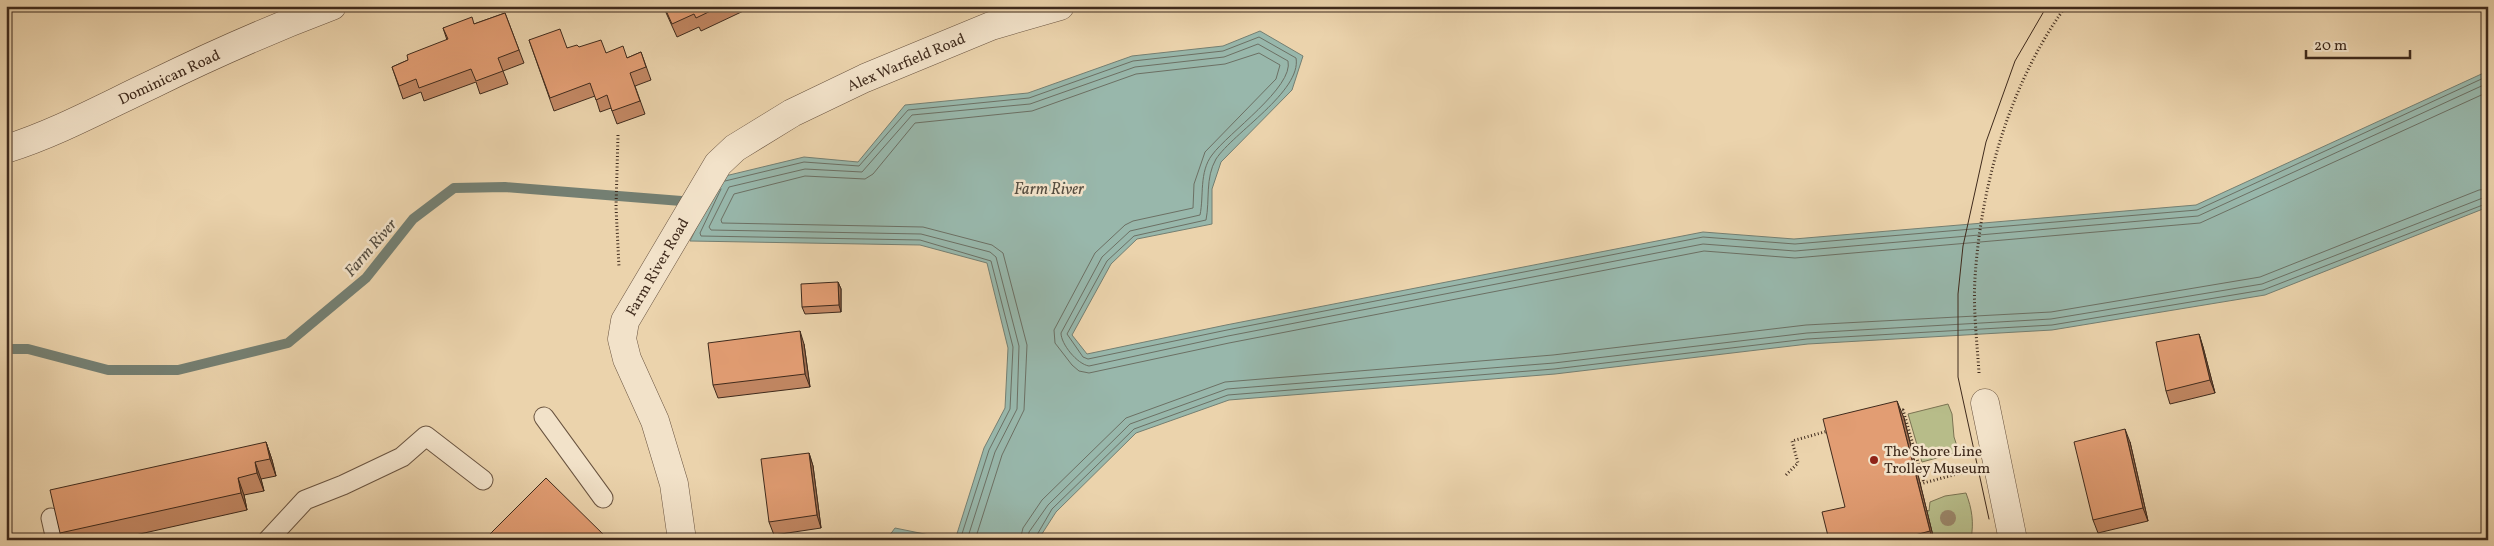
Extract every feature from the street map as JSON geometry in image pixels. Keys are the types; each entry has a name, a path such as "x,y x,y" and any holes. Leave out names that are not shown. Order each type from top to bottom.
{"street":[{"name":"Dominican Road","path":"6,149 89,114 285,24 332,6"},
{"name":"Alex Warfield Road","path":"758,132 792,113 865,78 934,48 991,26 1060,6"},
{"name":"Farm River Road","path":"682,540 674,484 655,422 627,359 622,339 625,321 718,164 758,132"},
{"path":"1985,403 2013,540"}],"lane":[{"path":"544,416 603,498"},
{"path":"268,540 305,500 343,486 402,457 426,436 483,480"},
{"path":"51,518 56,540"}],"path":[{"path":"1978,364 1975,278 1982,214 1997,154 2014,103 2027,74 2066,6"},
{"path":"616,207 618,136"},
{"path":"1894,413 1903,410 1922,483 1974,469"},
{"path":"1786,475 1798,463 1792,440 1829,430"}],"green space":[{"path":"1948,404 1952,414 1954,437 1959,452 1922,462 1908,414"},
{"path":"1966,493 1972,516 1971,539 1934,540 1926,510 1929,511 1930,502 1945,496"}],"water":[{"name":"Farm River","path":"1260,31 1303,56 1292,90 1221,162 1212,189 1212,224 1137,239 1111,264 1072,335 1087,354 1703,232 1794,239 2196,205 2488,71 2488,207 2265,295 2052,330 1808,344 1555,374 1229,400 1136,433 1056,512 1038,540 955,540 984,448 1005,408 1008,348 987,263 920,245 690,241 721,177 804,157 858,162 905,105 1028,93 1132,56 1223,46"},
{"path":"895,528 954,540 886,540"}],"building":[{"path":"664,6 721,6 696,18 694,14 672,24"},
{"path":"505,13 519,50 498,58 503,71 476,81 471,69 419,88 416,79 399,86 392,67 408,60 407,55 448,39 443,28 472,17 474,24"},
{"path":"560,29 567,48 577,45 579,47 601,40 606,53 623,46 627,58 641,52 646,67 630,73 640,101 612,111 607,95 596,100 590,83 550,98 529,40"},
{"path":"838,282 839,305 802,307 801,284"},
{"path":"800,331 805,374 713,385 708,343"},
{"path":"2199,334 2210,380 2166,391 2156,342"},
{"name":"The Shore Line Trolley Museum","path":"1897,401 1930,531 1896,540 1829,540 1822,512 1845,507 1823,419"},
{"path":"2125,429 2143,508 2093,520 2074,442"},
{"path":"266,442 270,459 255,462 257,473 238,478 241,493 60,533 50,490"},
{"path":"809,453 817,515 769,522 761,459"},
{"path":"546,478 609,540 484,540"}],"waterway":[{"name":"Farm River","path":"6,349 28,349 108,370 178,370 288,343 366,278 413,219 454,188 505,187 694,202"}],"tram line":[{"path":"1989,519 1958,377 1958,294 1963,246 1986,142 2015,61 2047,6"}],"place":[{"name":"The Shore Line Trolley Museum","path":"1874,460"}]}
